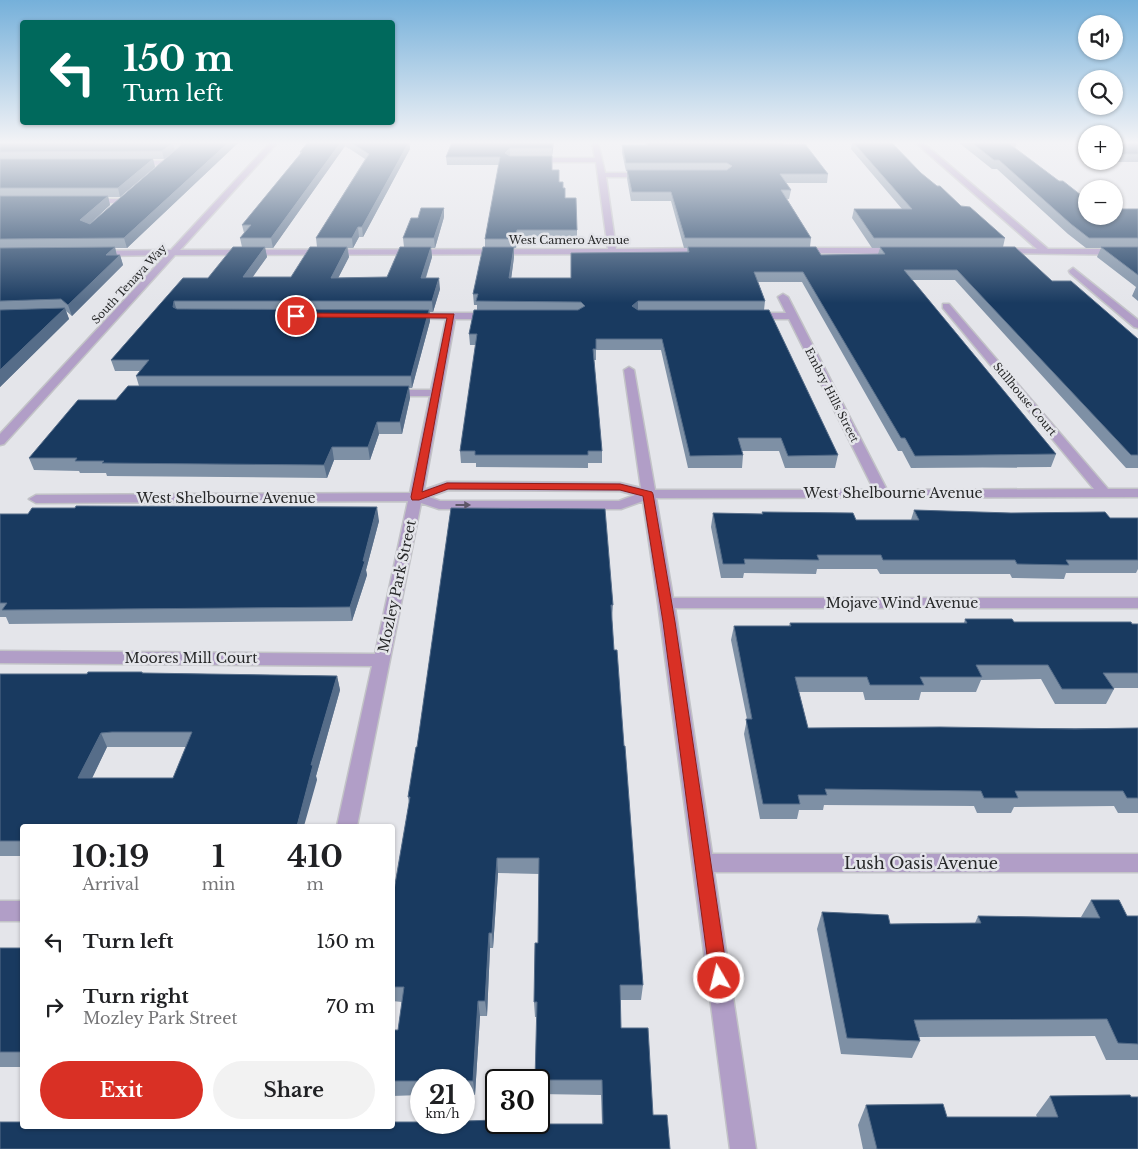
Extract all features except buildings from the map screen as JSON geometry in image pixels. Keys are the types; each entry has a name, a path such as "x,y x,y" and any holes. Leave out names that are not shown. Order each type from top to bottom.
{"street":[{"path":"116,207 129,196"},
{"name":"South Tenaya Way","path":"0,441 226,196"},
{"path":"605,196 612,251"},
{"path":"980,196 1045,252"},
{"path":"78,201 122,201"},
{"name":"West Camero Avenue","path":"87,253 720,251"},
{"path":"789,251 907,252"},
{"path":"986,252 1138,252"},
{"path":"1073,271 1138,325"},
{"name":"Embry Hills Street","path":"783,296 882,493"},
{"name":"Stillhouse Court","path":"946,306 1104,493"},
{"path":"403,316 500,316"},
{"name":"Mozley Park Street","path":"347,824 416,497 451,316"},
{"path":"744,316 792,316"},
{"path":"629,370 666,603 743,1149"},
{"path":"377,393 436,393"},
{"name":"West Shelbourne Avenue","path":"36,499 416,497 447,486 620,487 648,494 1138,493"},
{"name":"West Shelbourne Avenue","path":"416,497 439,505 621,505 648,494"},
{"name":"Mojave Wind Avenue","path":"666,603 1138,603"},
{"name":"Moores Mill Court","path":"0,657 382,660"},
{"name":"Lush Oasis Avenue","path":"704,863 1138,862"},
{"path":"0,911 20,910"}],"route":[{"path":"296,316 451,316 416,497 447,486 620,487 648,494 669,622 719,978"}]}
